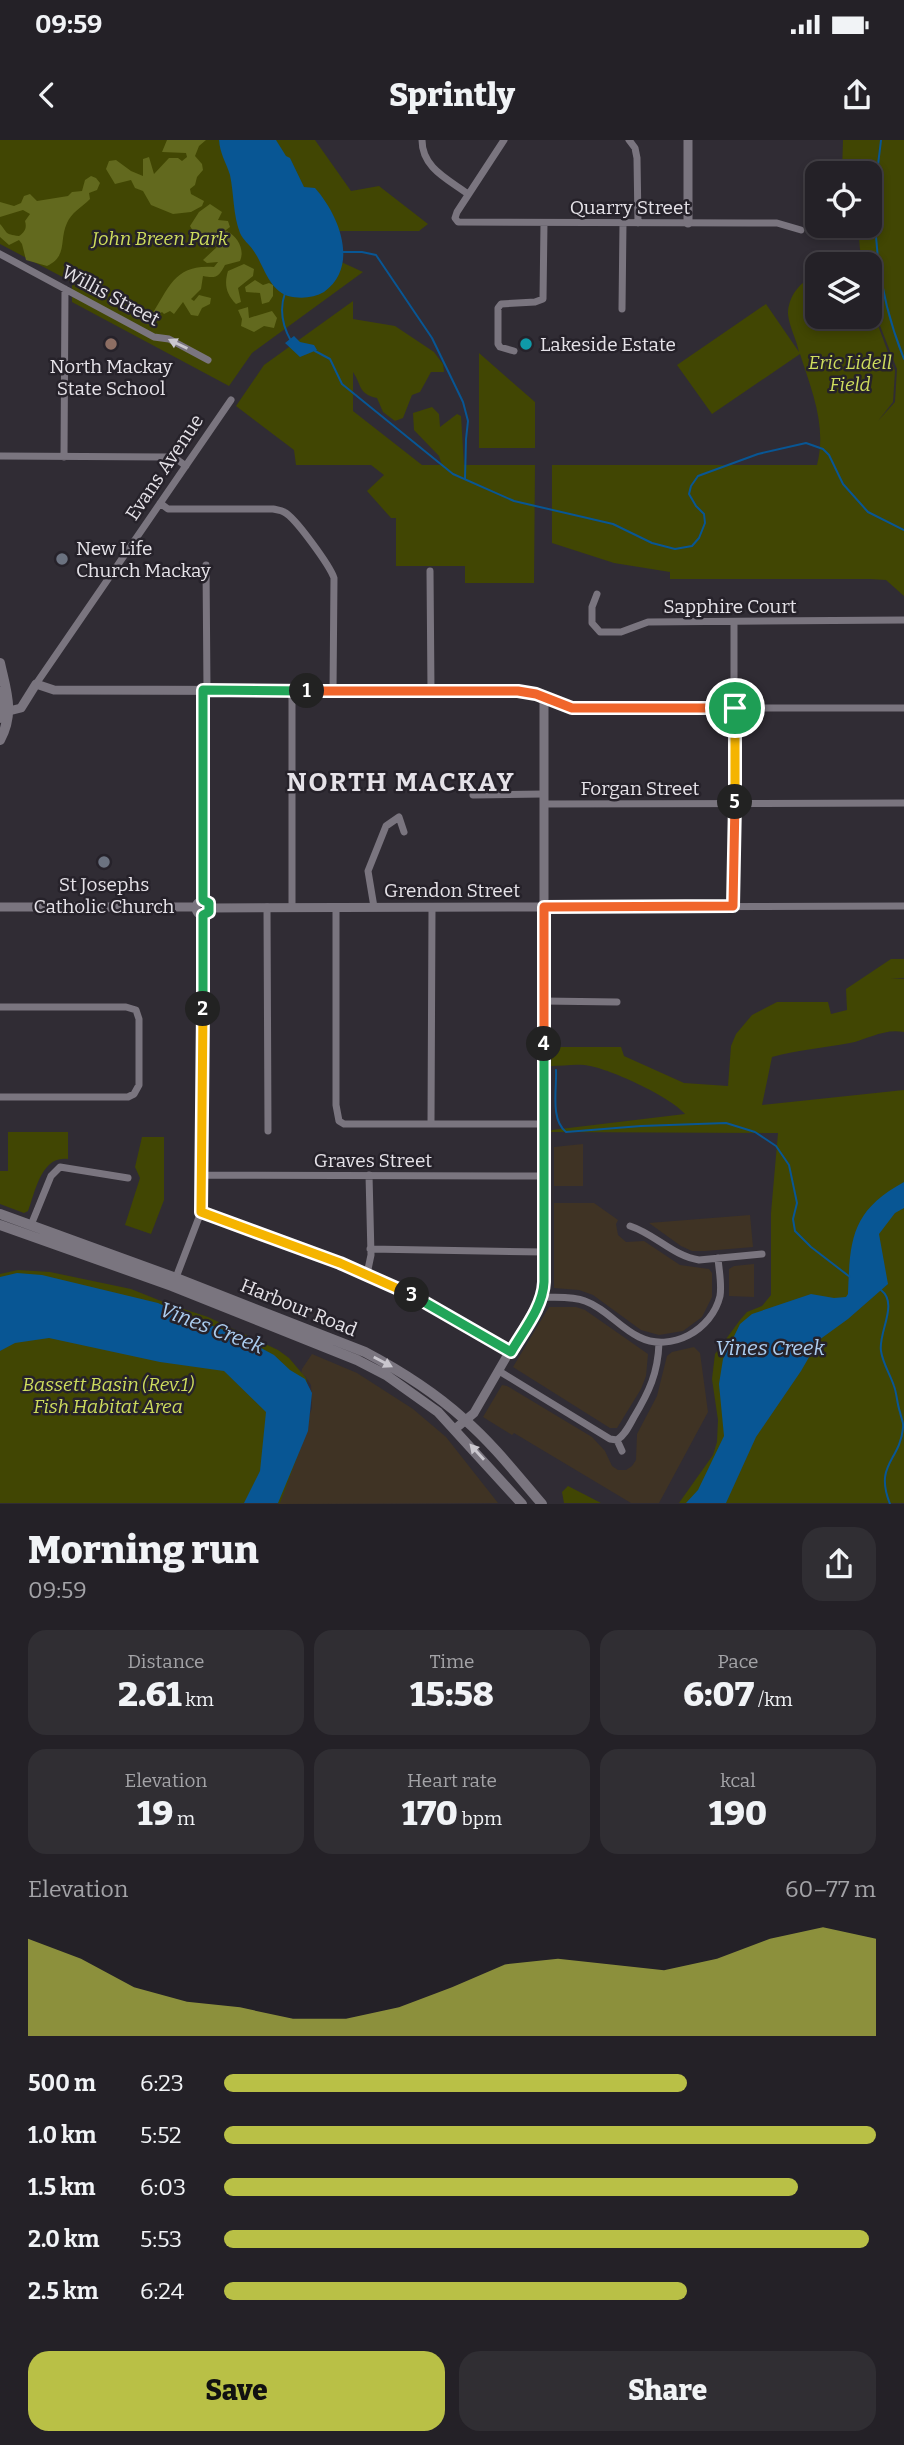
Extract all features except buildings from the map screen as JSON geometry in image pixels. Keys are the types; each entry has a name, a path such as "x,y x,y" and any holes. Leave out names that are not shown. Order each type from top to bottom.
{"main road":[{"path":"0,665 0,673"},
{"path":"0,665 4,707 2,734"},
{"name":"Harbour Road","path":"0,1213 174,1282 386,1375 421,1399 455,1429 522,1503"},
{"name":"Harbour Road","path":"0,1224 174,1282 365,1352 415,1381 465,1420 542,1503"}],"street":[{"path":"422,140 422,153 429,165 468,194 504,140"},
{"path":"629,140 635,148 637,158 638,223"},
{"path":"688,140 688,223"},
{"name":"Quarry Street","path":"468,194 455,216 458,222 777,223 801,230"},
{"path":"514,351 500,348 498,344 498,308 501,304 543,299 544,223"},
{"path":"622,223 622,309"},
{"name":"Willis Street","path":"0,254 156,338 169,339 208,360"},
{"path":"64,457 65,289"},
{"name":"Evans Avenue","path":"33,688 231,400"},
{"path":"0,456 166,457 175,458 186,466"},
{"path":"160,503 167,509 273,509 285,512 292,518 328,565 334,578 334,691"},
{"path":"195,907 198,914 209,912 206,904 206,565"},
{"path":"430,571 432,691"},
{"name":"Sapphire Court","path":"597,594 592,607 592,624 600,632 621,632 648,622 904,620"},
{"path":"733,906 734,622"},
{"path":"4,707 33,688 518,691 572,708 904,708"},
{"path":"292,690 292,907"},
{"path":"455,1429 474,1413 542,1297 544,697"},
{"name":"Forgan Street","path":"474,795 735,804 904,803"},
{"path":"374,907 368,871 386,826 401,813 404,832"},
{"path":"0,907 195,907 197,903 206,904"},
{"name":"Grendon Street","path":"206,904 432,908 904,906"},
{"path":"267,907 268,1132"},
{"path":"336,907 336,1105 339,1121 344,1124 544,1124"},
{"path":"431,1124 432,908"},
{"path":"174,1282 201,1212 203,915"},
{"path":"543,1001 618,1002"},
{"path":"0,1007 126,1007 136,1010 139,1019 139,1085 134,1094 121,1097 0,1097"},
{"path":"31,1225 51,1176 60,1167 128,1178"},
{"name":"Graves Street","path":"203,1175 544,1176"},
{"path":"367,1274 370,1249 369,1175"},
{"path":"201,1212 367,1274 422,1300 511,1352"},
{"path":"629,1226 649,1234 689,1258 762,1254"},
{"path":"370,1249 544,1252"},
{"path":"542,1297 586,1301 632,1334 659,1343 686,1337 713,1314 721,1288 718,1258"},
{"path":"499,1371 610,1439 617,1440 621,1438 652,1386 659,1343"},
{"path":"617,1440 622,1451"}],"shaded area":[{"path":"583,1144 583,1186 554,1186 554,1147"},
{"path":"554,1203 594,1203 618,1220 618,1235 626,1242 644,1241 680,1265 709,1269 712,1273 712,1297 702,1317 683,1331 659,1335 641,1330 593,1295 579,1290 554,1288"},
{"path":"750,1215 753,1247 705,1251 692,1251 681,1246 649,1223"},
{"path":"754,1264 754,1297 729,1296 729,1269"},
{"path":"549,1307 576,1307 585,1310 648,1354 646,1376 641,1389 617,1428 610,1428 513,1367"},
{"path":"694,1347 700,1353 708,1412 659,1503 631,1503 483,1417 502,1385 507,1386 592,1437 605,1451 612,1466 618,1470 626,1470 636,1460 637,1434 657,1396 667,1356 672,1352"},
{"path":"312,1354 357,1373 413,1409 446,1437 498,1503 278,1504 312,1408 311,1385 305,1376 301,1375"}],"green space":[{"name":"John Breen Park","path":"0,140 315,140 351,191 379,186 428,224 419,231 274,231 363,272 252,353 229,386 72,302 72,282 0,244"},
{"path":"167,140 206,140 199,146 195,156 202,164 203,170 190,189 191,194 204,201 202,206 191,212 173,214 151,205 143,191 135,188 131,180 115,184 106,169 109,161 116,160 143,176 143,159 149,157 154,174 169,158 182,161 187,157 186,153 162,152"},
{"name":"Eric Lidell Field","path":"843,140 904,140 904,596 886,580 670,579 670,572 614,563 552,543 552,465 817,465 820,451 819,423 800,354 712,414 677,365 766,304 799,352 788,314 790,301 805,282 805,329 879,329 895,371 893,402 878,421 895,402 897,369 881,329 882,252 860,252 859,238 882,238 882,161 842,161"},
{"path":"91,176 100,183 97,190 89,193 90,199 69,219 60,252 54,262 47,266 26,260 19,240 9,245 0,237 0,224 9,234 19,236 26,228 25,221 30,214 23,210 0,217 0,202 14,206 30,194 37,201 68,196 72,192 82,191 85,180"},
{"path":"210,204 222,212 218,220 228,221 230,227 222,233 227,231 237,240 242,253 240,261 225,265 217,276 203,276 201,289 191,299 194,301 199,295 211,298 210,304 202,308 198,316 191,315 183,302 174,314 170,311 164,314 162,312 152,319 151,316 175,279 190,269 214,267 218,262 207,263 203,260 219,245 212,242 207,249 202,246 190,226 199,212"},
{"path":"244,264 254,269 253,276 238,288 241,302 236,304 226,285 228,271"},
{"path":"255,280 263,285 273,285 273,296 269,302 262,304 260,293 246,292 245,287"},
{"path":"353,301 353,319 395,326 434,352 443,364 444,372 431,372 420,392 412,395 403,418 395,421 383,412 377,398 363,391 353,372 353,411 422,465 442,465 439,456 414,430 413,413 432,407 439,414 440,427 457,414 461,416 464,465 535,465 534,583 465,583 465,566 396,566 396,518 391,518 367,491 384,475 371,465 296,465 294,450 236,406 264,365"},
{"path":"248,307 249,318 272,311 277,318 274,328 264,326 254,332 241,326 242,319 238,310"},
{"path":"479,353 535,402 535,448 479,448"},
{"path":"891,959 904,959 904,978 891,979 904,979 904,1032 883,1033 850,1043 772,1057 762,1105 904,1090 904,1503 679,1503 713,1455 717,1442 718,1420 712,1379 715,1354 747,1312 762,1306 771,1295 771,1213 778,1133 551,1132 685,1114 667,1099 608,1071 584,1065 551,1066 552,1047 621,1047 624,1056 684,1083 728,1086 731,1046 736,1034 752,1015 777,1002 828,1002 831,1014 847,1010 846,989"},
{"path":"8,1132 68,1132 68,1159 59,1159 45,1169 28,1211 24,1213 0,1204 0,1171 8,1171"},
{"path":"142,1137 164,1137 164,1200 151,1234 125,1225 140,1178 135,1167"},
{"name":"Bassett Basin (Rev.1) Fish Habitat Area","path":"18,1270 50,1272 131,1289 208,1317 278,1350 289,1358 306,1378 309,1391 298,1455 280,1503 0,1503 0,1274"},
{"path":"568,1486 601,1503 564,1503 562,1492"}],"water":[{"path":"219,140 276,140 290,158 304,187 315,188 324,199 338,226 343,255 341,269 335,281 324,292 311,297 293,297 281,293 271,282 240,233 230,175"},
{"path":"294,336 300,342 314,345 317,350 300,357 285,343"},
{"name":"Vines Creek","path":"904,1182 904,1208 895,1213 879,1234 888,1284 819,1340 756,1437 726,1503 686,1503 698,1490 724,1436 719,1384 723,1359 740,1324 752,1314 811,1294 846,1297 850,1257 857,1228 873,1204"},
{"name":"Vines Creek","path":"17,1273 42,1275 158,1303 235,1334 274,1355 305,1379 312,1393 308,1431 278,1503 244,1503 260,1471 266,1412 224,1371 160,1362 49,1338 15,1343 0,1351 0,1277"}],"waterway":[{"path":"881,140 875,192 878,261 886,301 904,359"},
{"path":"343,252 376,255 432,338 463,402 468,421 465,479"},
{"path":"285,293 282,317 291,341"},
{"path":"315,351 330,359 342,384 453,474 514,501 613,524 652,543 675,549 692,546 699,538 705,523 704,514 689,494 698,476 758,454 806,443 823,449 829,455 843,484 868,512 904,530"},
{"path":"556,1070 556,1112 566,1132 726,1123 755,1132 776,1146 789,1165 797,1203 793,1219 795,1231 850,1277"},
{"name":"Vines Creek","path":"881,1290 888,1303 881,1351 895,1389 903,1426 901,1439 886,1471 886,1491 890,1504"}],"place":[{"name":"North Mackay State School","path":"111,344"},
{"name":"Lakeside Estate","path":"526,344"},
{"name":"New Life Church Mackay","path":"62,559"},
{"name":"St Josephs Catholic Church","path":"104,862"}],"district":[{"name":"NORTH MACKAY","path":"401,782"}],"route":[{"path":"203,690 518,691 536,694 572,708 735,708 733,906 544,907 544,1292 511,1352 397,1287 201,1212 203,915 209,912 210,908 209,903 203,900 203,690"}]}
